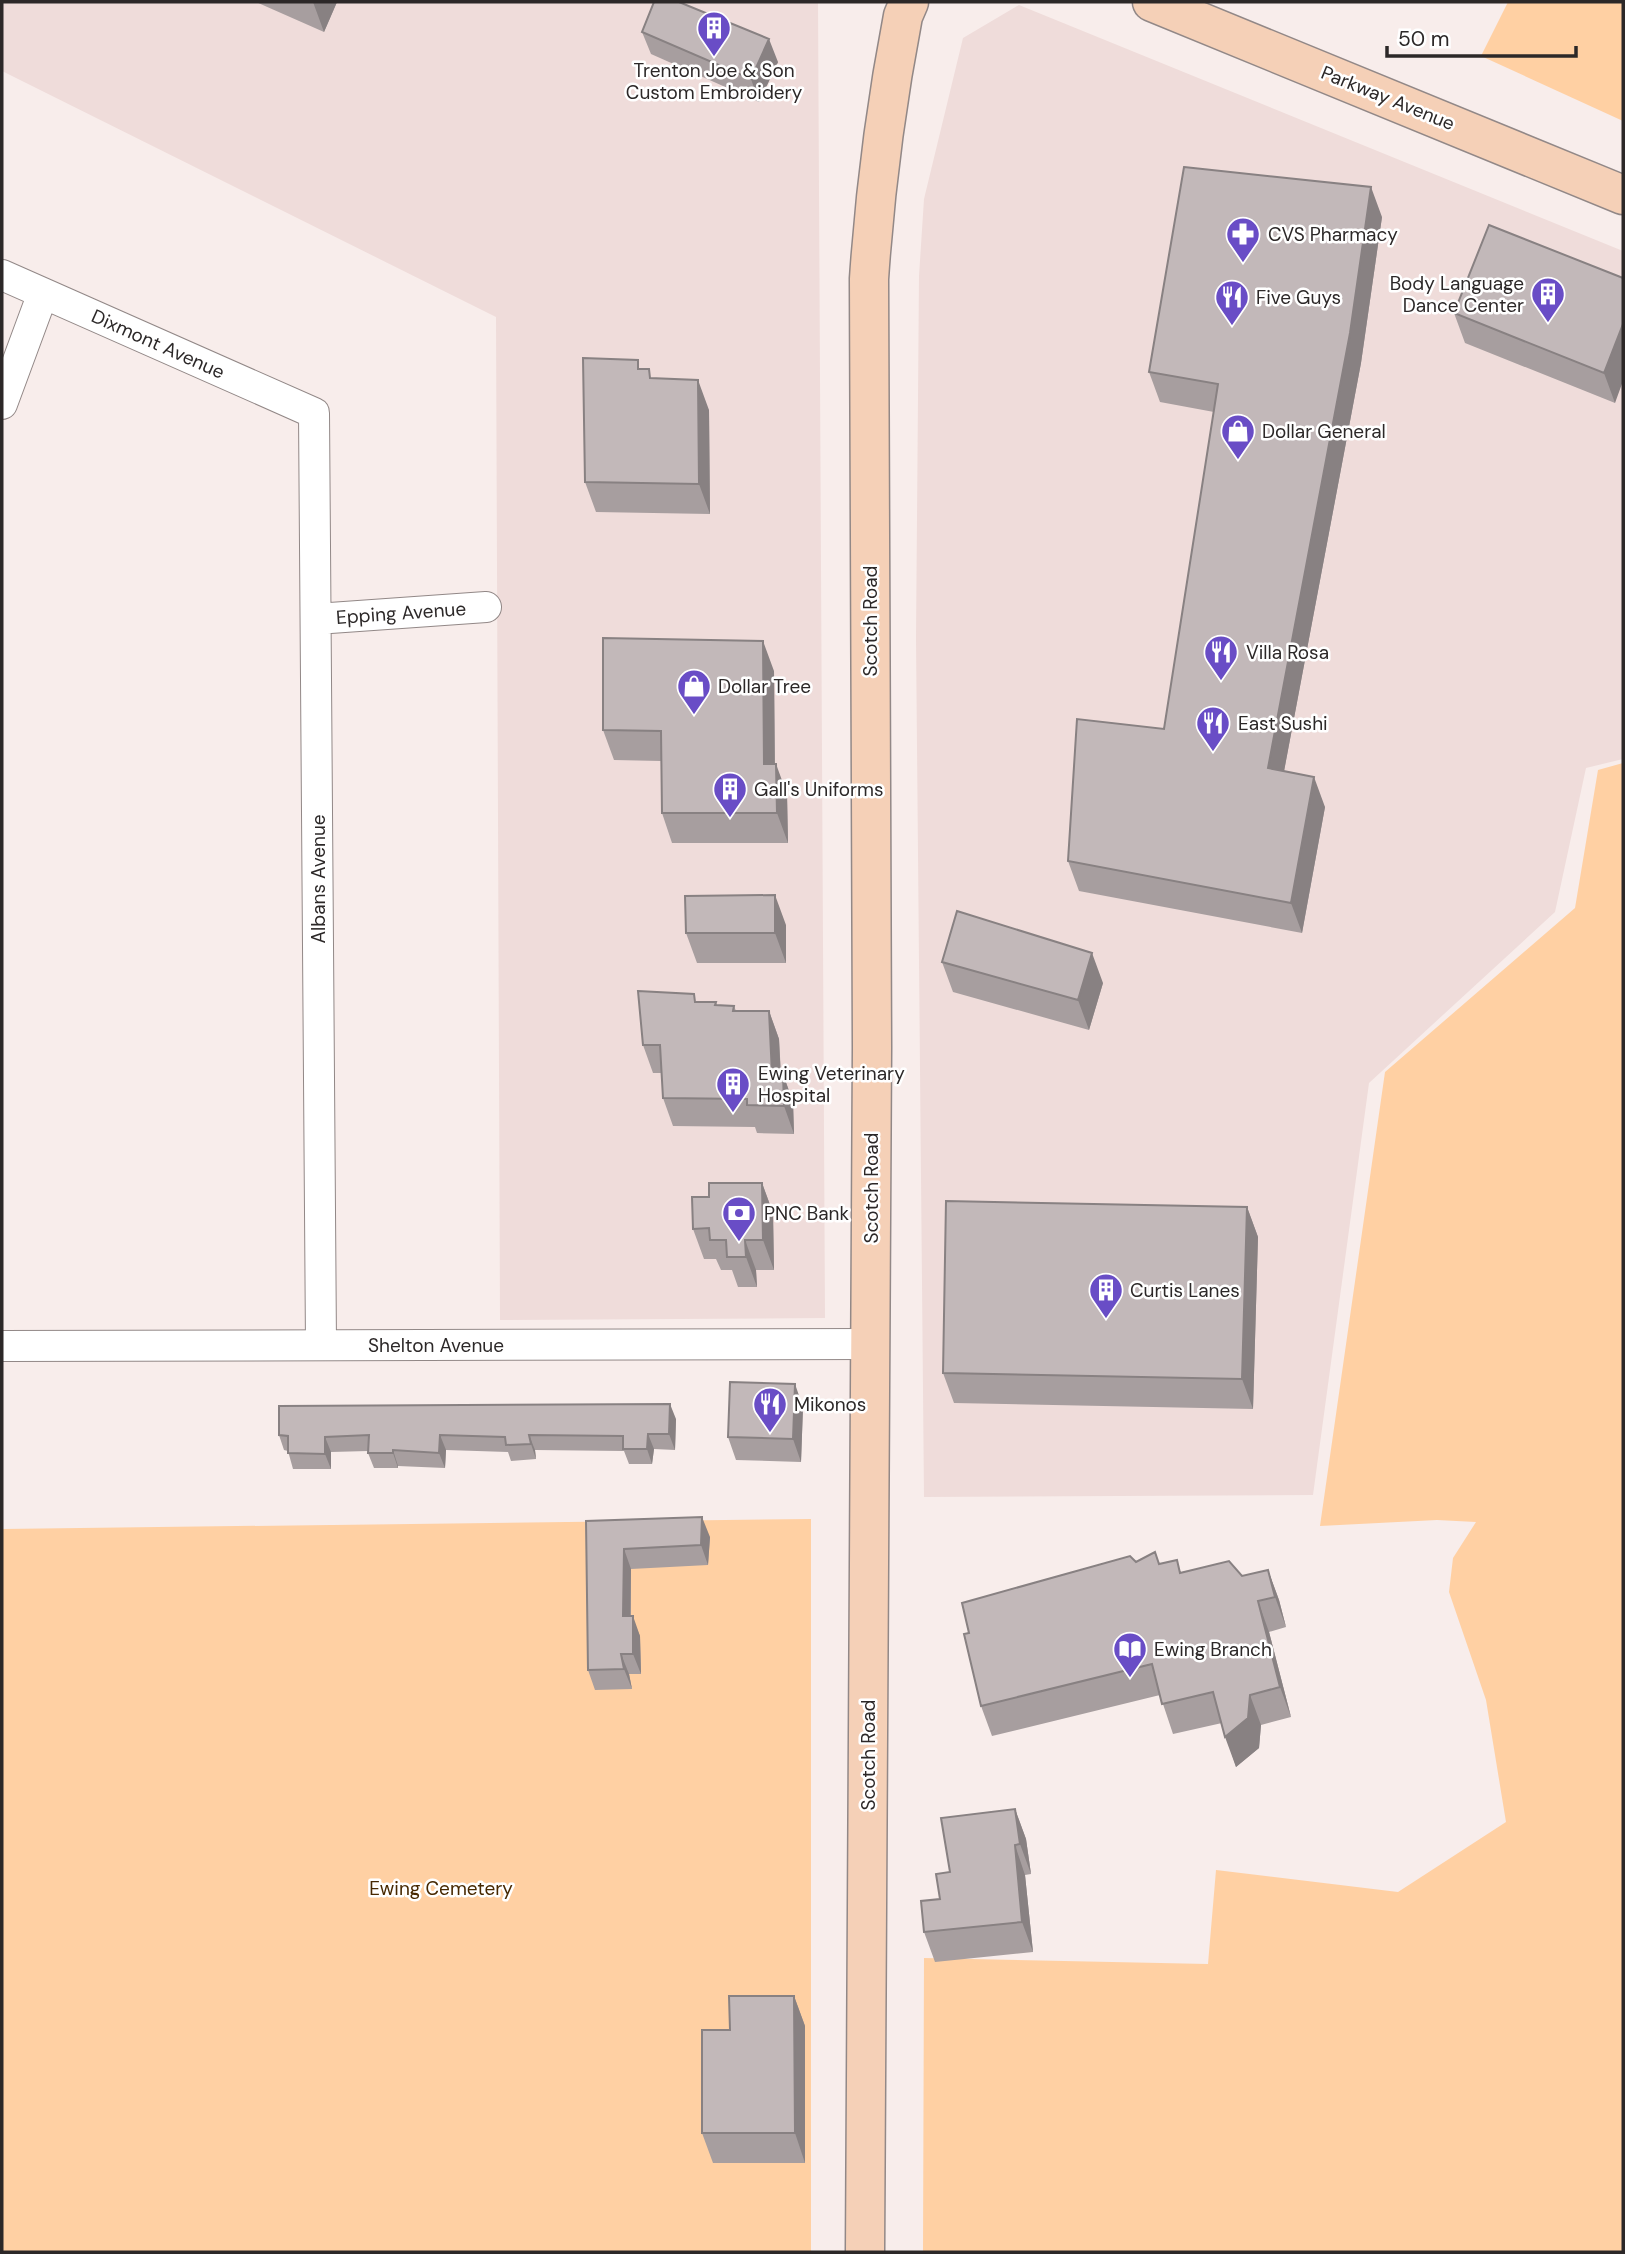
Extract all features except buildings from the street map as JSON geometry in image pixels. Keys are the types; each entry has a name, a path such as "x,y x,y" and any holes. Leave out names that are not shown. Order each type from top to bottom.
{"main road":[{"name":"Scotch Road","path":"865,2252 870,1344 869,279 876,183 885,111 903,16 909,2"},
{"name":"Parkway Avenue","path":"1152,2 1623,195"}],"street":[{"name":"Dixmont Avenue","path":"2,275 314,413"},
{"path":"2,404 43,293"},
{"name":"Albans Avenue","path":"314,413 321,1345"},
{"name":"Epping Avenue","path":"316,619 486,607"},
{"name":"Shelton Avenue","path":"2,1346 870,1344"}],"shaded area":[{"path":"2,2 818,2 825,1318 500,1320 496,317 2,71"},
{"path":"1019,5 1623,251 1623,759 1586,768 1555,912 1369,1083 1313,1495 924,1497 916,639 919,276 924,199 963,38"}],"green space":[{"path":"1508,2 1623,2 1623,121 1481,56"},
{"path":"1623,763 1623,2252 923,2252 924,1958 1208,1964 1216,1870 1398,1892 1506,1822 1486,1700 1449,1592 1453,1558 1476,1522 1437,1520 1320,1526 1385,1072 1575,908 1598,770"},
{"name":"Ewing Cemetery","path":"811,1519 811,2252 2,2252 2,1529"}],"place":[{"name":"Trenton Joe & Son Custom Embroidery","path":"714,58"},
{"name":"CVS Pharmacy","path":"1243,264"},
{"name":"Body Language Dance Center","path":"1548,324"},
{"name":"Five Guys","path":"1232,327"},
{"name":"Dollar General","path":"1238,461"},
{"name":"Villa Rosa","path":"1221,682"},
{"name":"Dollar Tree","path":"694,716"},
{"name":"East Sushi","path":"1213,753"},
{"name":"Gall's Uniforms","path":"730,819"},
{"name":"Ewing Veterinary Hospital","path":"733,1114"},
{"name":"PNC Bank","path":"739,1243"},
{"name":"Curtis Lanes","path":"1106,1320"},
{"name":"Mikonos","path":"770,1434"},
{"name":"Ewing Branch","path":"1130,1679"}]}
